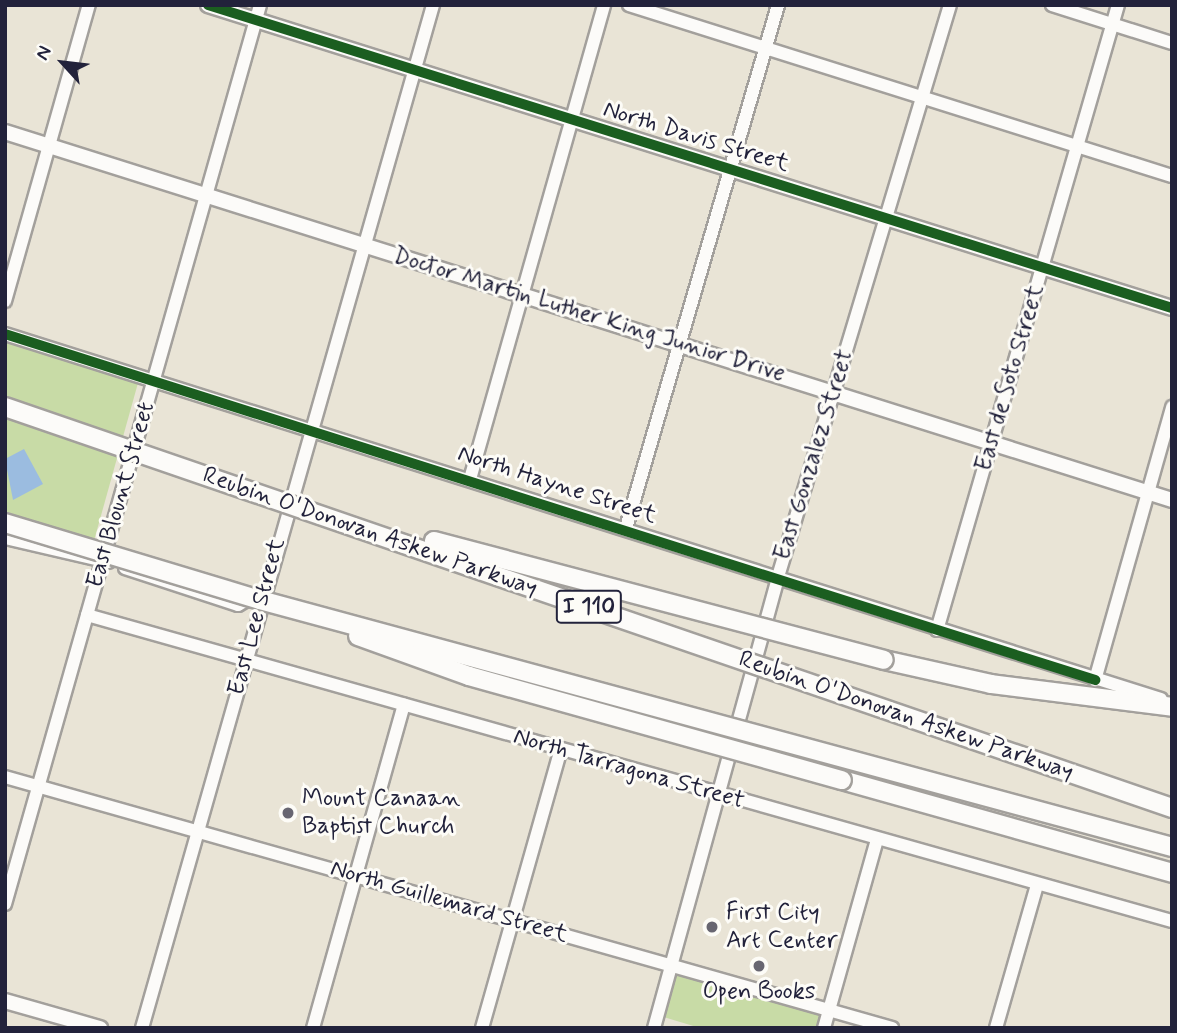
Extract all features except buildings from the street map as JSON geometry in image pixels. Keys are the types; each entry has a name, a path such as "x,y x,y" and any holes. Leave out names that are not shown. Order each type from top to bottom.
{"highway":[{"name":"Reubin O'Donovan Askew Parkway","path":"5,407 1172,808"},
{"path":"209,476 549,574 884,660 991,684 1172,707"},
{"name":"Reubin O'Donovan Askew Parkway","path":"5,523 260,600 1172,847"},
{"path":"260,600 469,676 1172,873"}],"main road":[{"name":"North Davis Street","path":"208,5 1172,308"},
{"name":"Doctor Martin Luther King Junior Drive","path":"5,132 1172,500"},
{"path":"5,1001 100,1028"}],"street":[{"path":"5,301 89,5"},
{"name":"East Blount Street","path":"5,904 260,5"},
{"name":"East Lee Street","path":"142,1028 246,660 265,581 312,429 433,5"},
{"path":"470,479 604,5"},
{"path":"629,5 1172,176"},
{"path":"626,528 728,169 778,5"},
{"name":"East Gonzalez Street","path":"654,1028 722,795 777,580 950,5"},
{"path":"1052,5 1172,43"},
{"name":"East de Soto Street","path":"937,630 1118,5"},
{"name":"North Hayne Street","path":"5,334 626,528 777,580 1172,702"},
{"path":"1095,680 1172,407"},
{"path":"5,538 103,561 238,605 251,600 265,581"},
{"name":"North Tarragona Street","path":"87,615 877,840 1172,921"},
{"path":"313,1028 404,705"},
{"path":"482,1028 561,749"},
{"name":"North Guillemard Street","path":"5,777 892,1028"},
{"path":"824,1028 877,840"},
{"path":"996,1028 1037,885"}],"green space":[{"path":"5,341 138,383 90,555 5,535"},
{"path":"671,965 829,1010 824,1028 700,1028 657,1015"}],"water":[{"path":"24,449 43,484 13,500 5,459"}],"cycle path":[{"path":"208,5 1172,308"},
{"path":"5,334 1095,680"}],"place":[{"name":"Mount Canaan Baptist Church","path":"288,813"},
{"name":"First City Art Center","path":"712,927"},
{"name":"Open Books","path":"759,966"}]}
